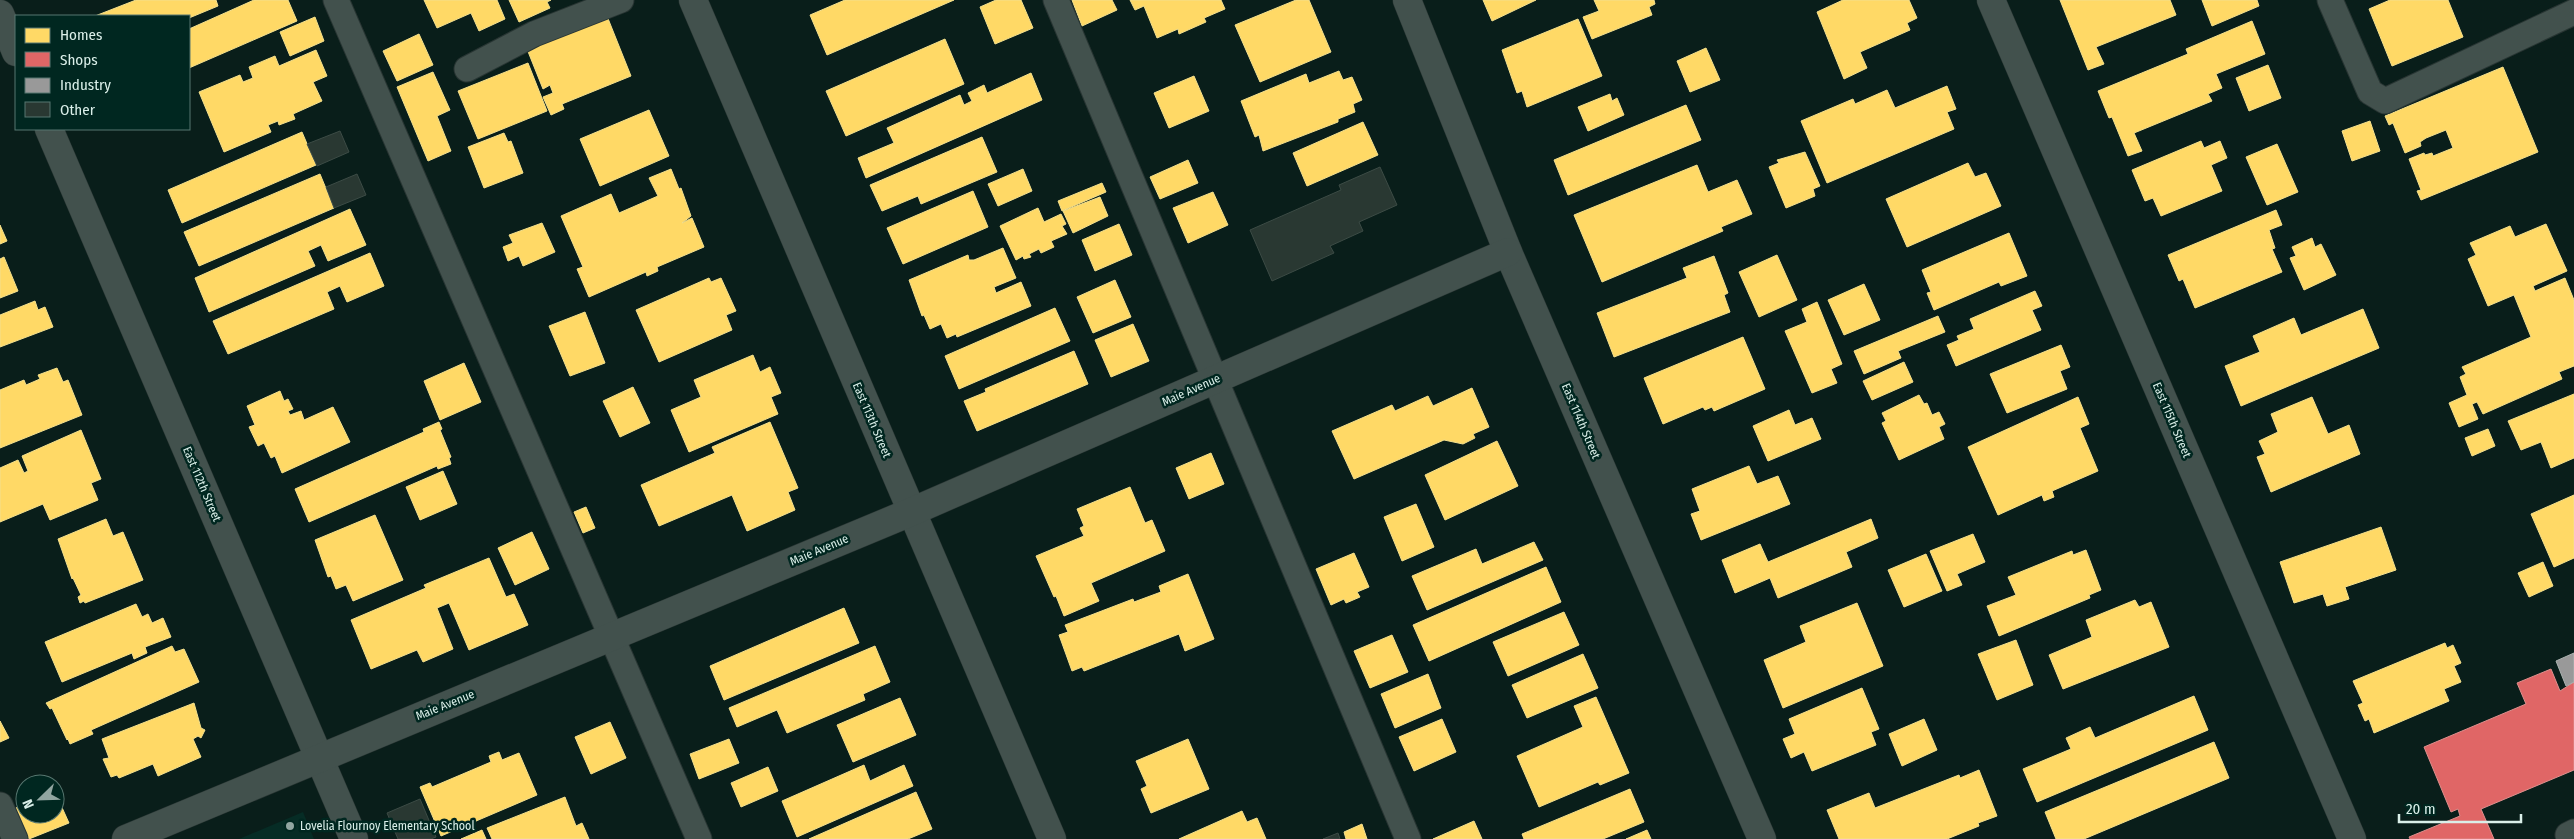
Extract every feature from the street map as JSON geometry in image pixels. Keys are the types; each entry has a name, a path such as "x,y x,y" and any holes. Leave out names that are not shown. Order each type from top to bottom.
{"street":[{"name":"East 113th Street","path":"693,0 1052,839"},
{"name":"East 114th Street","path":"1407,0 1508,252 1762,839"},
{"name":"East 115th Street","path":"1991,0 2352,839"},
{"path":"0,14 15,50"},
{"name":"East 112th Street","path":"49,130 354,839"},
{"name":"Maie Avenue","path":"126,839 911,512 1508,252"}],"lane":[{"path":"336,0 699,839"},
{"path":"467,69 534,34 620,0"},
{"path":"1056,0 1408,839"},
{"path":"2330,0 2370,92 2385,101 2574,12"},
{"path":"0,805 15,839"},
{"path":"2570,839 2568,835 2574,832"}],"shaded area":[{"name":"Lovelia Flournoy Elementary School","path":"303,812 314,839 239,839"}],"building: Homes":[{"path":"136,0 216,0 218,6 190,18 190,15 98,15"},
{"path":"254,0 288,0 297,21 190,68 190,29"},
{"path":"424,0 497,0 505,19 479,31 471,13 437,28"},
{"path":"509,0 551,0 547,2 550,8 519,22"},
{"path":"845,0 954,0 827,55 810,15"},
{"path":"996,0 1021,0 1033,28 995,44 980,7"},
{"path":"1072,0 1112,0 1117,10 1082,26"},
{"path":"1130,0 1221,0 1225,9 1204,18 1206,22 1179,34 1178,29 1157,38 1144,6 1135,10"},
{"path":"1296,0 1309,0 1331,52 1260,82 1235,25"},
{"path":"1483,0 1536,0 1492,21"},
{"path":"1594,0 1654,0 1655,4 1649,7 1652,15 1592,39 1583,17 1599,11"},
{"path":"1843,0 1909,0 1917,18 1907,23 1910,30 1860,52 1867,68 1844,79 1817,12"},
{"path":"2060,0 2170,0 2176,15 2096,47 2104,64 2088,70"},
{"path":"2202,0 2257,0 2259,6 2212,26"},
{"path":"2390,0 2448,0 2463,37 2392,66 2369,9"},
{"path":"605,11 631,76 562,104 564,109 551,115 543,97 553,93 550,85 543,89 527,49"},
{"path":"315,17 324,41 290,56 280,32"},
{"path":"1578,19 1602,76 1527,107 1522,91 1517,93 1502,50"},
{"path":"2252,21 2265,54 2216,74 2222,88 2208,94 2212,101 2134,133 2142,151 2128,156 2112,117 2109,118 2098,91 2188,54 2186,49"},
{"path":"419,34 433,65 397,81 383,51"},
{"path":"945,39 964,84 846,136 826,91"},
{"path":"1706,48 1720,80 1690,92 1677,61"},
{"path":"316,50 327,76 313,82 322,101 293,114 295,119 279,125 278,121 268,125 271,132 224,152 199,92 240,75 243,82 253,78 249,67 275,56 279,66"},
{"path":"528,63 547,111 478,139 458,91"},
{"path":"2268,65 2281,98 2249,111 2236,78"},
{"path":"2503,67 2538,152 2421,200 2417,191 2421,190 2409,159 2424,153 2425,155 2432,153 2433,156 2453,148 2446,130 2426,138 2420,142 2421,146 2405,153 2393,123 2389,125 2385,116"},
{"path":"1339,71 1343,80 1352,77 1362,100 1353,104 1355,112 1338,119 1338,122 1263,151 1259,135 1255,137 1241,101 1306,74 1309,83"},
{"path":"433,72 450,110 437,116 451,151 428,161 397,87"},
{"path":"1031,73 1042,100 866,178 858,158 894,143 887,128 960,95 964,105 972,101 968,93 984,85 987,93"},
{"path":"1194,76 1209,111 1169,128 1154,93"},
{"path":"1947,86 1956,109 1947,112 1954,129 1827,183 1801,121 1853,99 1855,104 1887,90 1895,108"},
{"path":"1610,94 1612,101 1617,98 1624,115 1588,131 1578,107"},
{"path":"1686,105 1701,140 1568,195 1554,160"},
{"path":"649,110 669,156 600,186 580,139"},
{"path":"2370,121 2380,151 2352,161 2342,131"},
{"path":"1363,122 1378,155 1307,186 1293,153"},
{"path":"302,132 316,165 182,223 168,190"},
{"path":"504,133 508,142 511,141 523,173 484,188 468,147"},
{"path":"982,137 997,172 921,204 918,196 882,211 870,185"},
{"path":"2201,141 2204,148 2220,141 2227,158 2211,165 2222,191 2161,216 2153,198 2145,201 2132,170"},
{"path":"2277,144 2298,192 2267,205 2246,157"},
{"path":"1805,152 1820,186 1813,189 1815,196 1786,208 1769,167 1779,163 1777,160"},
{"path":"1188,160 1198,183 1160,199 1150,177"},
{"path":"1968,163 1975,177 1986,173 2001,206 1907,247 1886,199"},
{"path":"1697,165 1708,192 1737,180 1752,214 1721,227 1723,231 1602,282 1574,215"},
{"path":"671,169 679,189 681,188 691,216 682,223 692,218 704,247 657,267 658,271 647,276 646,272 589,297 577,269 583,267 561,216 611,194 619,213 658,196 649,178"},
{"path":"1023,169 1032,191 998,206 988,184"},
{"path":"320,174 334,208 199,266 184,232"},
{"path":"1102,183 1106,192 1062,211 1058,201"},
{"path":"973,191 988,227 903,264 887,228"},
{"path":"1213,192 1228,225 1188,243 1173,208"},
{"path":"1100,197 1108,216 1073,233 1063,211"},
{"path":"1038,208 1044,222 1061,214 1066,224 1062,226 1067,234 1051,241 1054,247 1041,253 1039,249 1029,254 1031,257 1024,259 1023,256 1016,260 1000,226"},
{"path":"350,209 366,245 328,261 321,245 308,251 315,266 209,312 195,278"},
{"path":"2276,210 2282,225 2269,230 2275,248 2272,249 2282,272 2195,308 2183,279 2179,281 2168,255"},
{"path":"542,223 555,252 523,266 519,256 508,261 503,247 513,243 509,235"},
{"path":"1119,224 1132,255 1095,271 1082,240"},
{"path":"2546,224 2567,271 2533,286 2535,291 2565,278 2574,300 2574,366 2559,372 2562,379 2483,414 2477,402 2472,404 2478,419 2459,427 2449,403 2467,395 2460,377 2466,374 2462,367 2531,337 2514,295 2488,306 2468,259 2476,255 2470,243 2510,226 2515,237"},
{"path":"0,225 7,241 0,244"},
{"path":"2009,233 2027,276 2001,286 1999,282 1934,310 1927,293 1931,292 1922,270"},
{"path":"2312,238 2315,247 2321,244 2336,275 2304,290 2290,258 2296,256 2292,247"},
{"path":"1003,248 1016,278 994,287 996,293 1021,282 1031,306 957,337 956,334 947,338 941,324 930,329 924,315 922,316 909,280 968,255 969,260 974,260"},
{"path":"370,253 384,286 347,302 340,286 327,292 334,309 228,354 213,321"},
{"path":"1777,255 1797,300 1759,317 1739,272"},
{"path":"1714,256 1728,293 1724,295 1730,312 1614,357 1597,313 1687,278 1683,268"},
{"path":"4,257 18,291 0,298 0,259"},
{"path":"709,278 711,282 721,278 736,311 726,315 732,330 659,362 636,310"},
{"path":"1115,280 1131,317 1093,333 1077,297"},
{"path":"1864,284 1880,320 1844,335 1828,300"},
{"path":"2035,291 2042,306 2032,310 2041,330 1956,366 1947,345 1959,340 1957,336 1974,329 1970,319"},
{"path":"35,301 38,310 45,307 53,327 0,347 0,315"},
{"path":"1817,302 1842,364 1831,369 1837,383 1812,393 1785,331 1807,322 1802,309"},
{"path":"1055,308 1070,341 959,389 945,356"},
{"path":"2363,309 2379,348 2241,406 2225,366 2260,352 2253,336 2294,318 2301,335"},
{"path":"585,312 605,363 570,376 549,326"},
{"path":"1938,316 1945,332 1898,351 1901,358 1864,374 1854,351"},
{"path":"1133,324 1149,361 1111,377 1095,340"},
{"path":"1743,337 1765,389 1714,411 1712,407 1705,410 1703,407 1663,424 1644,378"},
{"path":"2061,345 2070,367 2060,371 2067,389 2007,413 1990,374"},
{"path":"1074,351 1088,384 977,431 964,401 986,392 985,389"},
{"path":"753,355 760,372 770,367 781,393 771,397 778,414 689,452 671,410 701,397 694,380"},
{"path":"1904,362 1913,382 1872,400 1863,381"},
{"path":"464,363 481,402 440,420 424,381"},
{"path":"57,368 63,382 68,380 82,415 0,448 0,390 24,380 26,385 40,379 38,375"},
{"path":"633,387 650,423 620,437 603,401"},
{"path":"1472,388 1489,427 1473,434 1475,438 1463,444 1444,440 1354,479 1332,431 1392,405 1395,411 1428,396 1433,406"},
{"path":"280,391 284,401 288,399 293,409 288,411 290,415 301,411 304,420 333,407 350,442 282,473 275,456 271,458 264,443 258,446 249,427 255,425 247,406"},
{"path":"2574,394 2574,458 2551,468 2541,442 2521,450 2508,421"},
{"path":"1919,395 1924,404 1927,403 1932,415 1939,412 1945,424 1939,427 1944,439 1899,460 1882,423 1886,421 1882,413"},
{"path":"2078,397 2089,424 2080,428 2098,471 2052,491 2054,497 2044,501 2042,495 1998,515 1968,447"},
{"path":"2312,397 2328,434 2349,425 2360,454 2271,492 2257,457 2265,454 2259,441 2278,432 2271,414"},
{"path":"1789,410 1795,425 1812,418 1821,439 1768,461 1753,426"},
{"path":"439,422 442,429 440,430 451,457 449,458 451,464 438,469 437,466 309,522 295,489 424,432 423,429"},
{"path":"770,422 798,488 788,492 795,510 747,531 732,495 659,526 641,485 715,453 712,447"},
{"path":"2488,429 2495,446 2472,456 2465,438"},
{"path":"81,430 101,479 91,483 98,500 50,520 43,504 0,522 0,468 18,460 24,473 28,471 22,456"},
{"path":"1497,441 1518,486 1445,520 1425,475"},
{"path":"1211,453 1224,484 1189,499 1176,468"},
{"path":"1749,466 1757,484 1778,476 1790,504 1701,540 1691,514 1700,511 1692,489"},
{"path":"443,471 457,504 420,520 406,487"},
{"path":"1130,487 1145,523 1152,520 1165,551 1091,583 1099,601 1064,616 1036,556 1084,536 1080,528 1084,526 1077,509"},
{"path":"2574,495 2574,558 2554,567 2531,514"},
{"path":"1416,504 1434,547 1402,561 1384,517"},
{"path":"586,507 595,528 583,533 574,512"},
{"path":"375,515 403,580 353,601 346,585 336,589 331,576 328,577 315,540"},
{"path":"106,519 113,536 123,532 143,580 85,603 84,601 80,603 78,597 81,595 72,579 58,539"},
{"path":"1871,519 1878,538 1846,552 1852,567 1778,598 1770,578 1735,593 1722,560 1760,544 1768,562"},
{"path":"2381,527 2396,570 2345,587 2349,599 2327,606 2323,594 2294,603 2280,562"},
{"path":"532,532 549,569 515,585 498,548"},
{"path":"1973,534 1985,562 1957,574 1962,585 1947,591 1930,551"},
{"path":"1534,542 1543,560 1427,610 1412,576 1476,549 1482,564"},
{"path":"2086,550 2101,590 2089,595 2090,598 1999,636 1987,606 2016,595 2008,577 2072,551 2073,555"},
{"path":"1354,553 1369,587 1357,592 1360,597 1346,603 1344,599 1331,605 1316,569"},
{"path":"1926,554 1942,591 1904,607 1888,570"},
{"path":"489,558 506,597 514,594 528,625 469,650 449,603 437,608 453,649 423,662 417,650 371,669 351,620 426,588 424,585"},
{"path":"2543,562 2553,586 2529,597 2518,573"},
{"path":"1546,567 1561,602 1429,661 1413,625"},
{"path":"1188,574 1214,639 1185,651 1179,634 1084,671 1082,667 1072,671 1059,635 1068,632 1065,625 1133,599 1134,602 1161,592 1159,586"},
{"path":"2135,600 2139,607 2151,602 2169,647 2063,689 2049,655 2092,637 2086,620"},
{"path":"1857,603 1883,666 1783,708 1764,660 1806,642 1800,626"},
{"path":"136,604 142,617 148,614 152,623 163,618 171,637 145,647 147,653 134,659 132,653 62,682 45,642"},
{"path":"844,608 859,643 724,700 710,666"},
{"path":"1564,612 1579,645 1508,676 1493,642"},
{"path":"1392,635 1408,672 1370,688 1354,651"},
{"path":"2016,640 2033,685 1997,700 1978,654"},
{"path":"2445,643 2447,648 2453,645 2461,663 2454,666 2461,682 2444,689 2449,701 2374,733 2369,719 2365,721 2358,705 2363,703 2353,681"},
{"path":"172,646 175,652 184,649 199,682 91,730 93,734 70,744 52,708 50,709 46,703"},
{"path":"875,646 890,682 863,694 865,700 787,733 777,710 737,727 729,708"},
{"path":"1583,654 1598,688 1527,718 1512,685"},
{"path":"1428,674 1441,708 1395,728 1381,694"},
{"path":"1862,688 1879,729 1871,732 1876,745 1812,771 1804,752 1791,758 1783,739 1795,734 1789,719"},
{"path":"2194,696 2208,730 2037,802 2023,769 2071,749 2066,738 2090,727 2095,738"},
{"path":"1596,697 1629,773 1600,785 1598,782 1539,807 1517,756 1583,727 1574,706"},
{"path":"900,698 916,735 853,762 837,725"},
{"path":"194,703 201,728 205,730 201,738 198,736 193,739 201,757 158,776 153,764 119,778 117,775 111,777 103,759 109,758 102,739"},
{"path":"1442,719 1456,752 1414,771 1399,737"},
{"path":"1924,719 1937,750 1902,766 1889,734"},
{"path":"0,721 9,738 0,742"},
{"path":"610,722 626,758 591,774 575,737"},
{"path":"729,739 739,763 699,779 690,754"},
{"path":"1188,739 1209,789 1151,813 1141,789 1147,786 1136,761"},
{"path":"2214,742 2229,778 2084,839 2056,839 2045,812"},
{"path":"499,752 502,760 519,753 537,795 441,836 420,787 430,783 432,787 491,762 489,756"},
{"path":"864,765 870,781 904,765 913,786 797,837 782,801"},
{"path":"768,767 778,791 741,807 731,783"},
{"path":"1979,770 1997,816 1978,823 1979,826 1947,839 1839,839 1827,810 1869,793 1875,808 1959,775 1960,778"},
{"path":"1630,789 1644,822 1603,839 1524,839 1522,834"},
{"path":"916,792 932,829 908,839 809,839"},
{"path":"565,797 576,826 582,823 589,839 492,839 487,828"},
{"path":"1242,811 1247,822 1257,818 1266,839 1179,839"},
{"path":"65,814 69,823 29,839 23,824 65,824"},
{"path":"1474,821 1482,839 1433,839"},
{"path":"1362,824 1367,839 1346,839 1344,832"},
{"path":"482,830 486,839 461,839"},
{"path":"1647,830 1651,839 1626,839"}],"building: Shops":[{"path":"2551,669 2560,691 2574,682 2574,770 2481,809 2494,839 2410,839 2409,837 2460,816 2458,809 2451,812 2424,747 2526,704 2517,683"}],"building: Industry":[{"path":"2574,653 2574,682 2566,686 2556,661"}],"building: Other":[{"path":"340,131 349,152 317,166 307,144"},
{"path":"1380,167 1397,205 1359,222 1363,231 1330,246 1334,253 1272,281 1250,230 1341,190 1339,185"},
{"path":"357,174 366,195 334,208 326,187"},
{"path":"420,799 436,837 431,839 398,839 387,813"},
{"path":"1338,833 1340,839 1323,839"}],"place":[{"name":"Lovelia Flournoy Elementary School","path":"290,826"}]}
